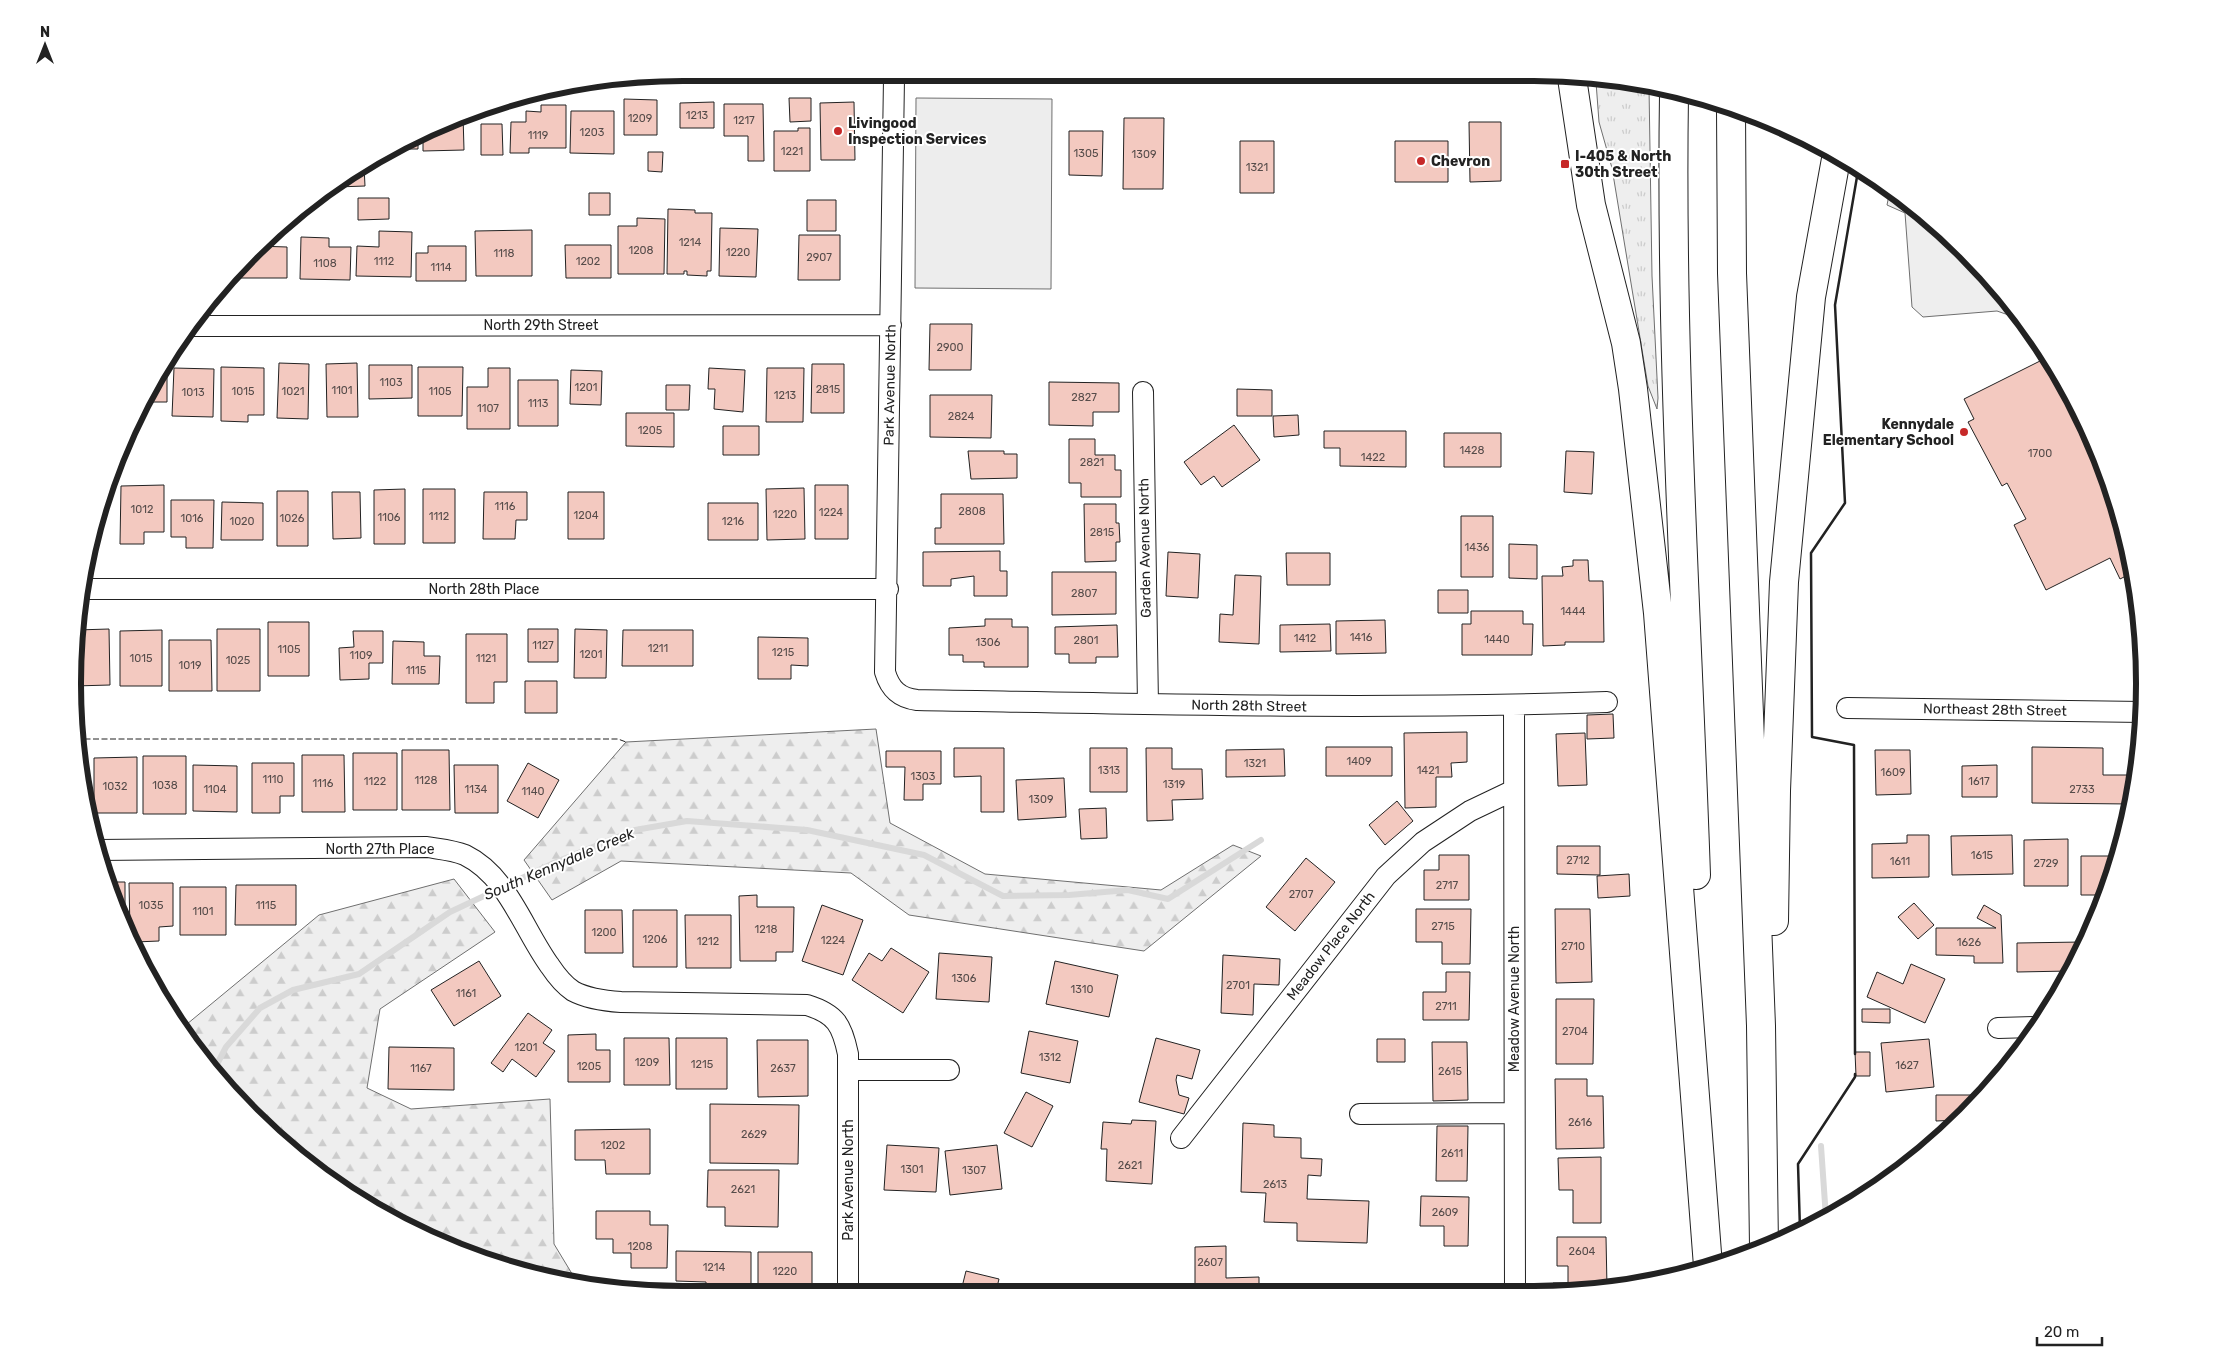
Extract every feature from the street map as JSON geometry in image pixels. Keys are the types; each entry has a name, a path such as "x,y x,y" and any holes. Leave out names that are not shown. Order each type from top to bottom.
{"highway":[{"path":"1573,83 1591,205 1626,343 1632,384 1658,613 1708,1260"},
{"path":"1674,98 1674,252 1700,967 1706,1230"},
{"path":"1731,115 1733,282 1761,1026 1764,1240"},
{"path":"1768,1238 1776,791 1784,582 1811,297 1835,162"}],"street":[{"name":"Park Avenue North","path":"894,81 888,589 885,672 888,682 894,691"},
{"name":"North 29th Street","path":"200,326 891,325"},
{"name":"Garden Avenue North","path":"1143,392 1148,704"},
{"name":"North 28th Place","path":"89,589 888,589"},
{"name":"North 28th Street","path":"894,691 908,699 917,700 1148,704 1514,706 1607,702"},
{"name":"Meadow Avenue North","path":"1514,706 1515,1286"},
{"name":"Northeast 28th Street","path":"1847,708 2135,712"},
{"name":"Meadow Place North","path":"1181,1138 1386,876 1423,842 1462,816 1514,790"},
{"name":"North 27th Place","path":"105,850 427,847 459,852 476,861 501,886 558,977 572,990 588,997 621,1002 807,1005 823,1010 835,1018 844,1034 848,1070"},
{"path":"1998,1028 2027,1027"},
{"name":"Park Avenue North","path":"848,1070 848,1286"},
{"path":"848,1070 949,1070"},
{"path":"1360,1114 1514,1113"}],"green space":[{"path":"1596,85 1649,93 1652,276 1657,409 1648,386 1612,168 1599,122"},
{"path":"1888,198 1931,231 1986,286 2010,315 1997,311 1923,317 1912,307 1905,213 1887,205"},
{"path":"876,729 890,823 985,874 1161,890 1233,845 1261,856 1144,951 909,915 851,873 621,861 552,900 524,860 626,742"},
{"path":"454,879 495,932 380,1009 367,1088 411,1109 550,1099 554,1244 573,1275 490,1254 453,1240 417,1224 349,1184 286,1136 258,1109 231,1081 187,1024 319,915"}],"shaded area":[{"path":"916,98 1052,99 1051,289 915,288"}],"building":[{"path":"789,98 811,98 811,121 790,122"},
{"path":"624,99 657,100 657,135 624,135"},
{"path":"714,102 714,128 680,128 680,103"},
{"name":"Livingood Inspection Services","path":"854,102 855,160 821,160 820,103"},
{"path":"724,104 763,104 764,161 748,161 748,136 724,136"},
{"path":"541,105 566,105 566,148 529,148 529,153 510,153 511,122 526,122 526,111 541,112"},
{"path":"571,111 614,111 614,154 570,153"},
{"path":"1124,118 1164,118 1163,189 1123,189"},
{"path":"1469,122 1501,122 1501,181 1470,182"},
{"path":"463,123 464,150 423,151 423,140"},
{"path":"481,124 502,124 503,155 481,155"},
{"path":"798,128 810,128 810,171 774,171 774,131 798,131"},
{"path":"1069,131 1103,131 1102,176 1069,175"},
{"path":"1240,141 1274,141 1274,193 1240,193"},
{"name":"Chevron","path":"1395,141 1448,141 1448,182 1395,182"},
{"path":"418,143 418,149 406,149"},
{"path":"648,152 663,152 662,172 648,171"},
{"path":"364,173 365,186 344,187"},
{"path":"589,193 610,193 610,215 589,215"},
{"path":"358,198 389,198 389,219 358,220"},
{"path":"807,200 836,200 836,231 807,231"},
{"path":"668,209 695,210 695,213 712,213 711,271 707,271 707,276 687,275 687,271 684,271 684,274 667,274"},
{"path":"637,218 665,219 664,274 618,274 618,226 637,226"},
{"path":"720,228 758,229 756,277 719,276"},
{"path":"532,230 532,276 476,276 475,231"},
{"path":"379,231 412,232 411,277 356,276 357,246 379,247"},
{"path":"799,235 840,235 840,280 798,280"},
{"path":"301,237 329,238 329,247 351,247 350,280 300,279"},
{"path":"565,245 611,245 611,278 566,278"},
{"path":"270,246 287,247 287,278 239,278"},
{"path":"428,246 466,246 466,281 416,281 416,253 428,253"},
{"path":"930,324 972,324 971,370 929,370"},
{"path":"2041,360 2074,417 2090,453 2104,490 2126,576 2120,579 2110,558 2046,590 2014,525 2026,519 2007,483 2002,486 1968,422 1974,419 1964,399"},
{"path":"279,363 309,364 308,419 277,418"},
{"path":"357,363 358,417 327,417 326,364"},
{"path":"812,364 844,364 844,413 811,413"},
{"path":"369,365 412,365 412,398 369,399"},
{"path":"221,367 264,368 264,415 248,415 248,422 221,421"},
{"path":"418,367 463,367 462,416 418,416"},
{"path":"174,368 214,369 213,417 172,416"},
{"path":"488,368 510,368 510,429 467,429 467,387 488,387"},
{"path":"709,368 745,370 743,412 714,409 715,389 708,389"},
{"path":"767,368 804,368 803,422 766,422"},
{"path":"571,370 602,371 601,405 570,404"},
{"path":"167,374 167,402 151,402"},
{"path":"518,380 558,380 558,426 518,426"},
{"path":"1049,382 1119,383 1119,412 1093,412 1093,426 1049,425"},
{"path":"666,385 690,385 689,410 666,410"},
{"path":"1237,389 1272,390 1272,416 1237,416"},
{"path":"930,395 992,395 991,438 930,437"},
{"path":"626,413 674,413 674,447 626,446"},
{"path":"1298,415 1299,435 1274,437 1273,416"},
{"path":"1234,425 1260,460 1222,487 1214,476 1201,485 1184,462"},
{"path":"723,426 759,426 759,455 723,455"},
{"path":"1324,431 1406,431 1406,467 1340,466 1340,448 1324,448"},
{"path":"1444,433 1501,433 1501,467 1444,467"},
{"path":"1069,439 1095,439 1095,455 1115,455 1115,470 1121,470 1121,497 1081,497 1081,483 1069,483"},
{"path":"968,451 1004,451 1004,454 1017,454 1017,478 971,479"},
{"path":"1566,451 1594,452 1592,494 1564,492"},
{"path":"164,485 164,532 144,532 144,544 120,544 121,486"},
{"path":"815,485 848,485 848,539 815,539"},
{"path":"804,488 805,539 767,540 766,489"},
{"path":"405,489 405,544 374,544 374,490"},
{"path":"423,489 455,489 455,543 423,543"},
{"path":"277,491 308,491 308,546 277,546"},
{"path":"332,492 360,492 361,538 333,539"},
{"path":"484,492 527,492 527,520 516,520 515,539 483,539"},
{"path":"568,492 604,492 604,539 568,539"},
{"path":"941,494 1003,494 1004,544 935,544 935,528 941,528"},
{"path":"171,500 214,500 213,548 186,548 186,537 171,537"},
{"path":"222,502 263,503 263,540 221,540"},
{"path":"708,503 758,503 758,540 708,540"},
{"path":"1084,504 1116,504 1116,523 1119,523 1120,542 1116,542 1116,561 1085,562"},
{"path":"1461,516 1493,516 1493,577 1461,577"},
{"path":"1509,544 1537,545 1537,579 1509,578"},
{"path":"1000,551 1000,571 1007,571 1007,596 974,596 974,576 951,579 951,586 923,586 923,552"},
{"path":"1168,552 1200,554 1198,598 1166,596"},
{"path":"1286,553 1330,553 1330,585 1287,585"},
{"path":"1573,560 1588,560 1589,581 1603,581 1604,642 1565,642 1565,645 1543,646 1542,576 1563,576 1562,567 1573,566"},
{"path":"1052,572 1116,572 1116,614 1052,615"},
{"path":"1235,575 1261,576 1259,644 1219,642 1220,614 1233,615"},
{"path":"1438,590 1468,590 1468,613 1438,613"},
{"path":"1471,611 1523,611 1523,624 1533,624 1532,655 1462,655 1462,624 1471,624"},
{"path":"985,619 1012,619 1012,627 1028,627 1028,667 984,667 984,662 963,662 963,655 949,655 949,628 985,626"},
{"path":"1385,620 1386,653 1336,654 1336,621"},
{"path":"268,622 309,622 309,676 268,676"},
{"path":"1330,624 1331,651 1280,652 1280,625"},
{"path":"1117,625 1118,657 1096,657 1096,663 1069,663 1069,654 1055,654 1055,627"},
{"path":"109,629 110,685 81,686 84,630"},
{"path":"217,629 260,629 260,691 217,691"},
{"path":"528,629 558,629 558,662 528,662"},
{"path":"575,629 607,630 606,678 574,678"},
{"path":"162,630 162,686 120,686 120,631"},
{"path":"623,630 693,630 693,666 622,666"},
{"path":"353,631 383,631 383,663 369,663 369,679 340,680 339,648 354,647"},
{"path":"466,634 507,634 507,682 494,682 494,703 466,703"},
{"path":"758,637 808,638 808,666 791,665 791,679 758,679"},
{"path":"169,640 211,640 212,691 169,691"},
{"path":"393,641 424,642 424,656 440,656 439,684 392,684"},
{"path":"525,681 557,681 557,713 525,713"},
{"path":"1613,714 1614,738 1587,739 1587,715"},
{"path":"1467,732 1467,762 1451,763 1452,777 1436,777 1436,807 1405,808 1404,733"},
{"path":"1585,733 1587,785 1558,786 1556,734"},
{"path":"1326,747 1392,747 1392,776 1326,776"},
{"path":"2032,747 2103,748 2103,775 2129,775 2123,804 2032,803"},
{"path":"954,748 1004,748 1004,812 981,812 981,776 954,777"},
{"path":"1090,748 1127,748 1127,792 1090,792"},
{"path":"1146,748 1172,748 1172,769 1202,769 1203,799 1172,800 1173,820 1147,821"},
{"path":"1284,749 1285,776 1226,777 1226,750"},
{"path":"402,750 449,750 450,810 402,810"},
{"path":"1875,750 1910,750 1911,794 1876,795"},
{"path":"886,751 941,751 941,784 923,784 923,800 904,800 905,767 886,767"},
{"path":"353,753 397,753 397,810 353,810"},
{"path":"302,755 344,755 345,812 302,812"},
{"path":"143,756 186,756 186,814 143,814"},
{"path":"137,757 137,813 96,813 94,805 94,758"},
{"path":"252,763 294,763 294,796 280,796 280,813 252,813"},
{"path":"528,763 559,780 538,818 507,801"},
{"path":"193,765 237,766 237,812 193,811"},
{"path":"454,765 498,765 498,813 455,813"},
{"path":"1997,765 1997,797 1962,797 1962,766"},
{"path":"1064,778 1066,817 1018,820 1016,780"},
{"path":"1397,801 1413,821 1385,845 1369,825"},
{"path":"1106,808 1107,838 1081,839 1079,809"},
{"path":"1907,835 1929,835 1929,877 1872,878 1872,844 1907,843"},
{"path":"2012,835 2013,874 1952,875 1951,836"},
{"path":"2068,839 2068,886 2024,886 2024,840"},
{"path":"1557,846 1600,846 1600,875 1557,874"},
{"path":"1439,855 1469,855 1469,900 1424,900 1424,870 1439,870"},
{"path":"2081,856 2110,856 2097,895 2081,895"},
{"path":"1306,858 1335,882 1295,931 1266,907"},
{"path":"1629,874 1630,896 1598,898 1597,876"},
{"path":"115,882 125,882 125,909"},
{"path":"129,883 173,883 173,926 159,927 159,941 139,942 130,920"},
{"path":"236,885 296,885 296,925 235,925"},
{"path":"180,887 226,887 226,935 180,935"},
{"path":"757,895 757,907 794,907 793,952 776,952 776,961 740,961 739,896"},
{"path":"1914,903 1934,925 1918,939 1898,917"},
{"path":"822,905 863,920 843,975 802,961"},
{"path":"1984,905 2001,915 2003,963 1974,963 1974,956 1936,955 1936,928 1996,928 1977,918"},
{"path":"1416,909 1471,909 1470,964 1442,964 1442,942 1416,942"},
{"path":"1555,909 1590,909 1592,982 1556,983"},
{"path":"585,910 622,910 623,953 585,953"},
{"path":"633,910 677,910 677,967 633,967"},
{"path":"685,915 731,915 731,968 686,968"},
{"path":"2078,942 2063,971 2017,972 2017,943"},
{"path":"891,948 929,972 903,1013 852,980 869,953 882,961"},
{"path":"939,953 992,957 989,1002 936,999"},
{"path":"1223,955 1280,959 1279,985 1254,984 1253,1015 1221,1013"},
{"path":"479,961 501,996 454,1026 431,990"},
{"path":"1055,961 1118,975 1109,1017 1046,1004"},
{"path":"1911,964 1945,979 1925,1023 1867,997 1877,972 1903,984"},
{"path":"1446,972 1470,972 1469,1020 1423,1020 1423,992 1446,992"},
{"path":"1556,999 1594,999 1593,1064 1556,1064"},
{"path":"1862,1009 1890,1009 1890,1023 1862,1022"},
{"path":"528,1013 552,1030 543,1043 555,1051 536,1077 512,1059 503,1072 491,1063"},
{"path":"1029,1031 1078,1041 1070,1083 1021,1073"},
{"path":"596,1034 596,1050 610,1050 610,1082 568,1082 568,1035"},
{"path":"624,1038 669,1038 670,1085 624,1085"},
{"path":"676,1038 727,1038 727,1089 676,1089"},
{"path":"1156,1038 1200,1050 1192,1079 1177,1075 1179,1095 1189,1098 1184,1114 1139,1102"},
{"path":"1377,1039 1405,1039 1405,1062 1377,1062"},
{"path":"1929,1039 1934,1087 1886,1092 1881,1043"},
{"path":"757,1040 808,1040 808,1096 758,1097"},
{"path":"1432,1042 1467,1042 1468,1100 1433,1101"},
{"path":"389,1047 454,1048 454,1090 388,1089"},
{"path":"1855,1052 1870,1052 1870,1076 1856,1076"},
{"path":"1555,1079 1587,1079 1587,1096 1603,1096 1604,1148 1556,1149"},
{"path":"1026,1092 1053,1106 1032,1147 1004,1133"},
{"path":"1936,1095 1972,1095 1947,1120 1936,1121"},
{"path":"710,1104 799,1105 798,1164 710,1163"},
{"path":"1132,1120 1156,1121 1152,1184 1106,1181 1107,1149 1101,1149 1103,1122 1131,1124"},
{"path":"1243,1123 1274,1125 1274,1137 1301,1138 1301,1158 1322,1159 1321,1176 1308,1175 1307,1199 1369,1201 1367,1243 1297,1241 1297,1223 1264,1222 1266,1193 1241,1192"},
{"path":"1437,1126 1468,1126 1467,1181 1436,1181"},
{"path":"650,1129 650,1174 606,1174 605,1160 575,1160 575,1130"},
{"path":"887,1145 939,1148 936,1192 884,1190"},
{"path":"997,1145 1002,1189 950,1195 945,1151"},
{"path":"1601,1157 1601,1223 1573,1223 1573,1190 1559,1190 1558,1158"},
{"path":"708,1170 779,1170 778,1227 725,1226 725,1207 707,1207"},
{"path":"1421,1196 1469,1197 1468,1246 1444,1246 1444,1226 1420,1226"},
{"path":"596,1211 650,1211 650,1225 668,1225 667,1268 631,1268 631,1253 613,1253 613,1239 596,1239"},
{"path":"1557,1237 1606,1237 1607,1281 1553,1285 1553,1283 1568,1283 1568,1266 1557,1266"},
{"path":"1226,1246 1226,1278 1259,1277 1259,1286 1195,1286 1195,1247"},
{"path":"676,1251 751,1252 751,1286 706,1286 706,1282 676,1281"},
{"path":"758,1252 812,1252 812,1286 758,1286"},
{"path":"966,1271 999,1279 997,1286 962,1286"},
{"path":"1430,1284 1462,1284 1462,1286 1430,1286"}],"waterway":[{"name":"South Kennydale Creek","path":"217,1064 226,1047 260,1008 293,990 359,974 450,912 556,862 635,830 687,821 807,830 924,855 1003,896 1069,895 1128,890 1168,899 1261,840"},
{"name":"South Kennydale Creek","path":"1821,1146 1825,1210"}],"fence":[{"path":"84,739 618,739 626,742"}],"wall":[{"path":"1855,1054 1854,745 1812,737 1811,553 1845,503 1835,305 1857,176"},
{"path":"1800,1224 1798,1164 1855,1077 1855,1074"}],"place":[{"name":"Livingood Inspection Services","path":"838,131"},
{"name":"Chevron","path":"1421,161"},
{"name":"I-405 & North 30th Street","path":"1565,164"},
{"name":"Kennydale Elementary School","path":"1964,432"}]}
